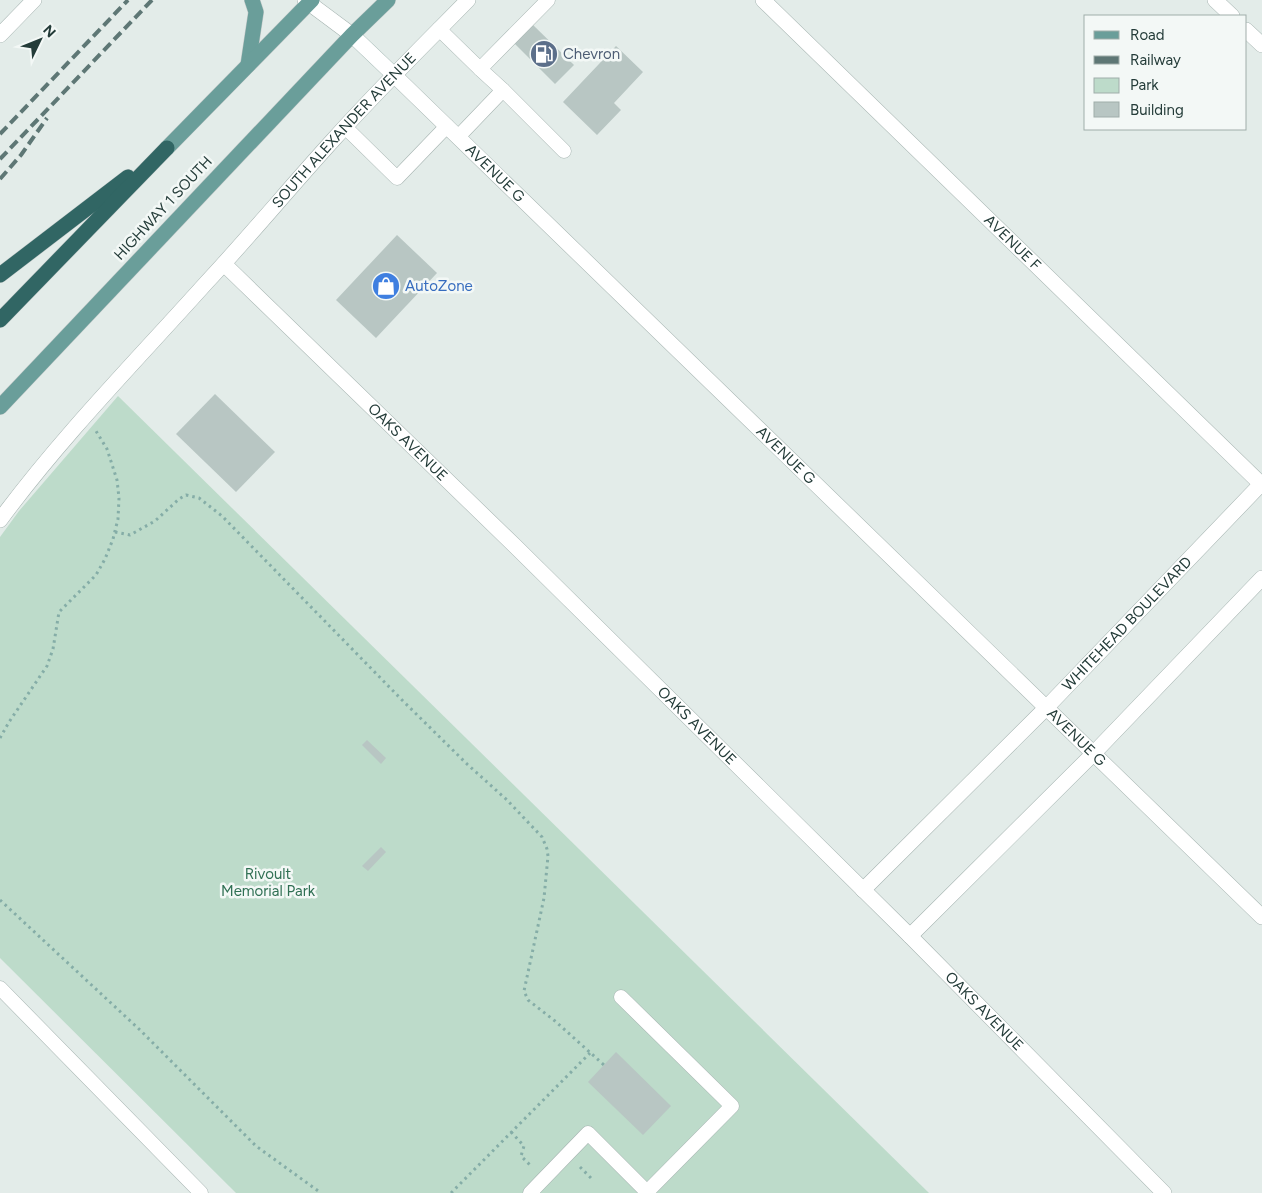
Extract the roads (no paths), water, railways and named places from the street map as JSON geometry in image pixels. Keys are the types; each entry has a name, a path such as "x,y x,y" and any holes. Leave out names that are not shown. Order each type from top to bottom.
{"highway":[{"path":"0,275 167,148"},
{"path":"0,320 167,148"}],"main road":[{"path":"248,65 256,12 252,0"},
{"name":"HIGHWAY 1 SOUTH","path":"0,407 352,35 388,0"},
{"path":"167,148 308,1"}],"street":[{"path":"0,35 34,0"},
{"name":"SOUTH ALEXANDER AVENUE","path":"0,520 27,483 345,127 468,0"},
{"name":"AVENUE F","path":"763,0 1262,484"},
{"path":"1215,0 1231,15"},
{"name":"AVENUE G","path":"308,1 352,35 394,75 1262,917"},
{"path":"1247,31 1262,45"},
{"name":"OAKS AVENUE","path":"224,264 515,546 910,936 1164,1193"},
{"name":"WHITEHEAD BOULEVARD","path":"863,890 1046,708 1262,484"},
{"path":"910,936 1093,754 1262,578"}],"lane":[{"path":"480,69 548,0"},
{"path":"439,29 564,151"},
{"path":"458,137 503,90"},
{"path":"345,127 397,178 447,126"},
{"path":"0,988 201,1193"},
{"path":"530,1193 588,1133 647,1192 732,1106 621,997"}],"railway":[{"path":"0,134 128,0"},
{"path":"0,159 152,0"},
{"path":"0,179 21,155 47,118"}],"place":[{"name":"Chevron","path":"544,54"},
{"name":"AutoZone","path":"386,286"}],"park label":[{"name":"Rivoult Memorial Park","path":"268,882"}]}
